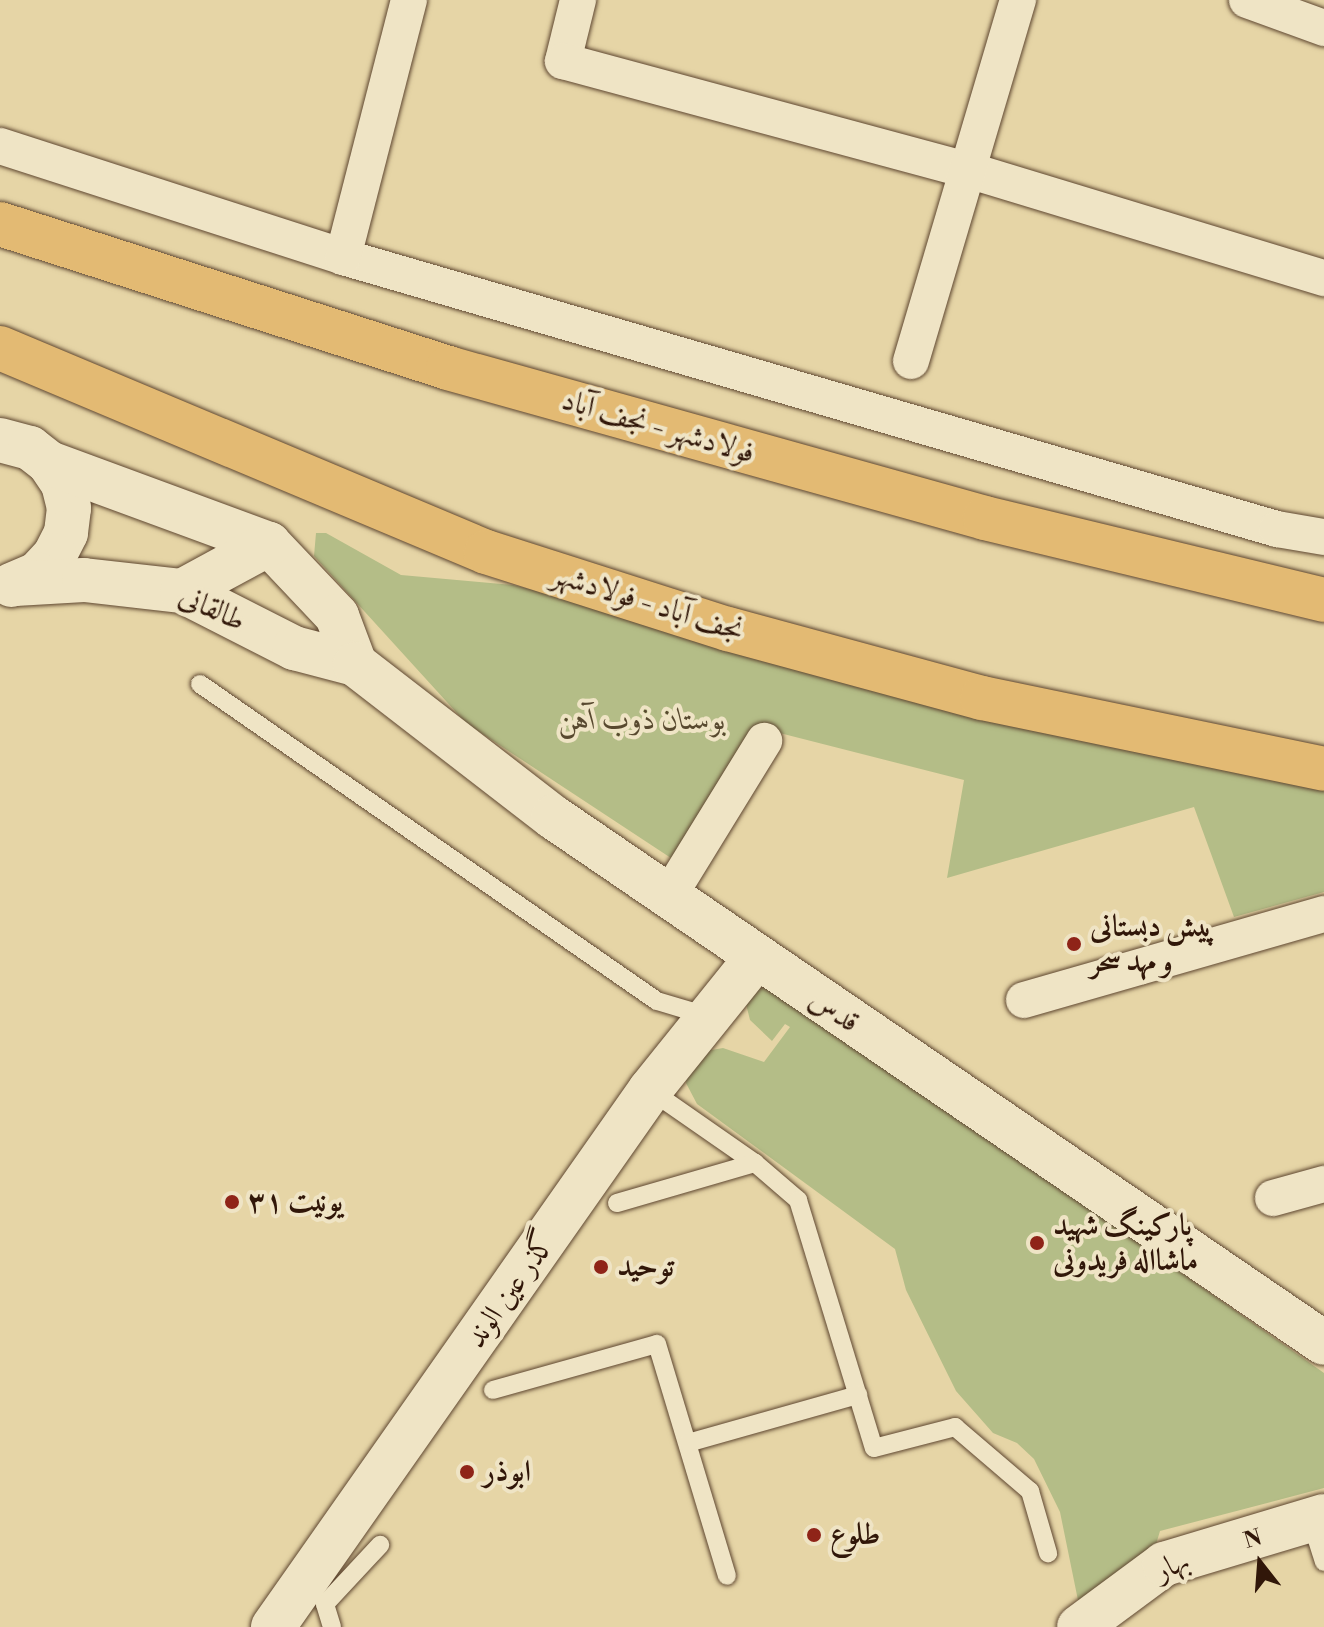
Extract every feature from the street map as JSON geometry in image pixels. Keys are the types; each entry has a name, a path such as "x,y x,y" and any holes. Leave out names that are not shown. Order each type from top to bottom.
{"highway":[{"name":"فولادشهر - نجف آباد","path":"0,224 448,368 985,518 1324,600"},
{"name":"نجف آباد - فولادشهر","path":"0,348 501,557 728,629 982,698 1324,769"}],"main road":[{"path":"0,440 30,448 49,463 63,484 69,508 66,533 37,574 7,585"},
{"path":"49,463 269,544 337,616 355,664"},
{"path":"182,591 269,544"},
{"name":"طالقانی","path":"7,585 84,580 182,591 294,648 355,664"},
{"name":"قدس","path":"355,664 553,817 1324,1343"},
{"name":"گذر عین الوند","path":"273,1627 650,1090 756,958"},
{"name":"بهار","path":"1079,1627 1164,1564 1318,1518"}],"street":[{"path":"343,257 409,0"},
{"path":"578,0 563,61 968,170 1324,278"},
{"path":"911,361 1018,0"},
{"path":"1247,0 1324,28"},
{"path":"0,146 343,257 1277,529 1324,537"},
{"path":"670,894 764,741"},
{"path":"1024,1000 1324,914"},
{"path":"1273,1198 1324,1184"}],"lane":[{"path":"200,684 657,1001 710,1017"},
{"path":"650,1090 755,1163 798,1200 874,1448 955,1427 1030,1491 1048,1553"},
{"path":"617,1203 755,1163"},
{"path":"493,1390 657,1344 727,1576"},
{"path":"688,1443 858,1395"},
{"path":"1318,1518 1324,1562"},
{"path":"332,1627 325,1604 380,1545"}],"green space":[{"name":"بوستان ذوب آهن","path":"316,533 326,533 401,575 513,585 1324,780 1324,892 1234,917 1194,807 947,878 964,780 756,727 674,860 466,723 314,556"},
{"path":"766,981 1324,1373 1324,1488 1160,1531 1154,1551 1080,1610 1060,1512 1034,1459 1017,1443 993,1433 956,1391 906,1290 895,1249 697,1104 686,1083 688,1065 700,1052 723,1048 764,1062 790,1027 785,1024 772,1041 750,1020 746,1004"}],"place":[{"name":"پیش دبستانی و مهد سحر","path":"1074,944"},
{"name":"یونیت ۳۱","path":"232,1202"},
{"name":"پارکینگ شهید ماشااله فریدونی","path":"1037,1243"},
{"name":"توحید","path":"601,1267"},
{"name":"ابوذر","path":"467,1472"},
{"name":"طلوع","path":"814,1535"}]}
